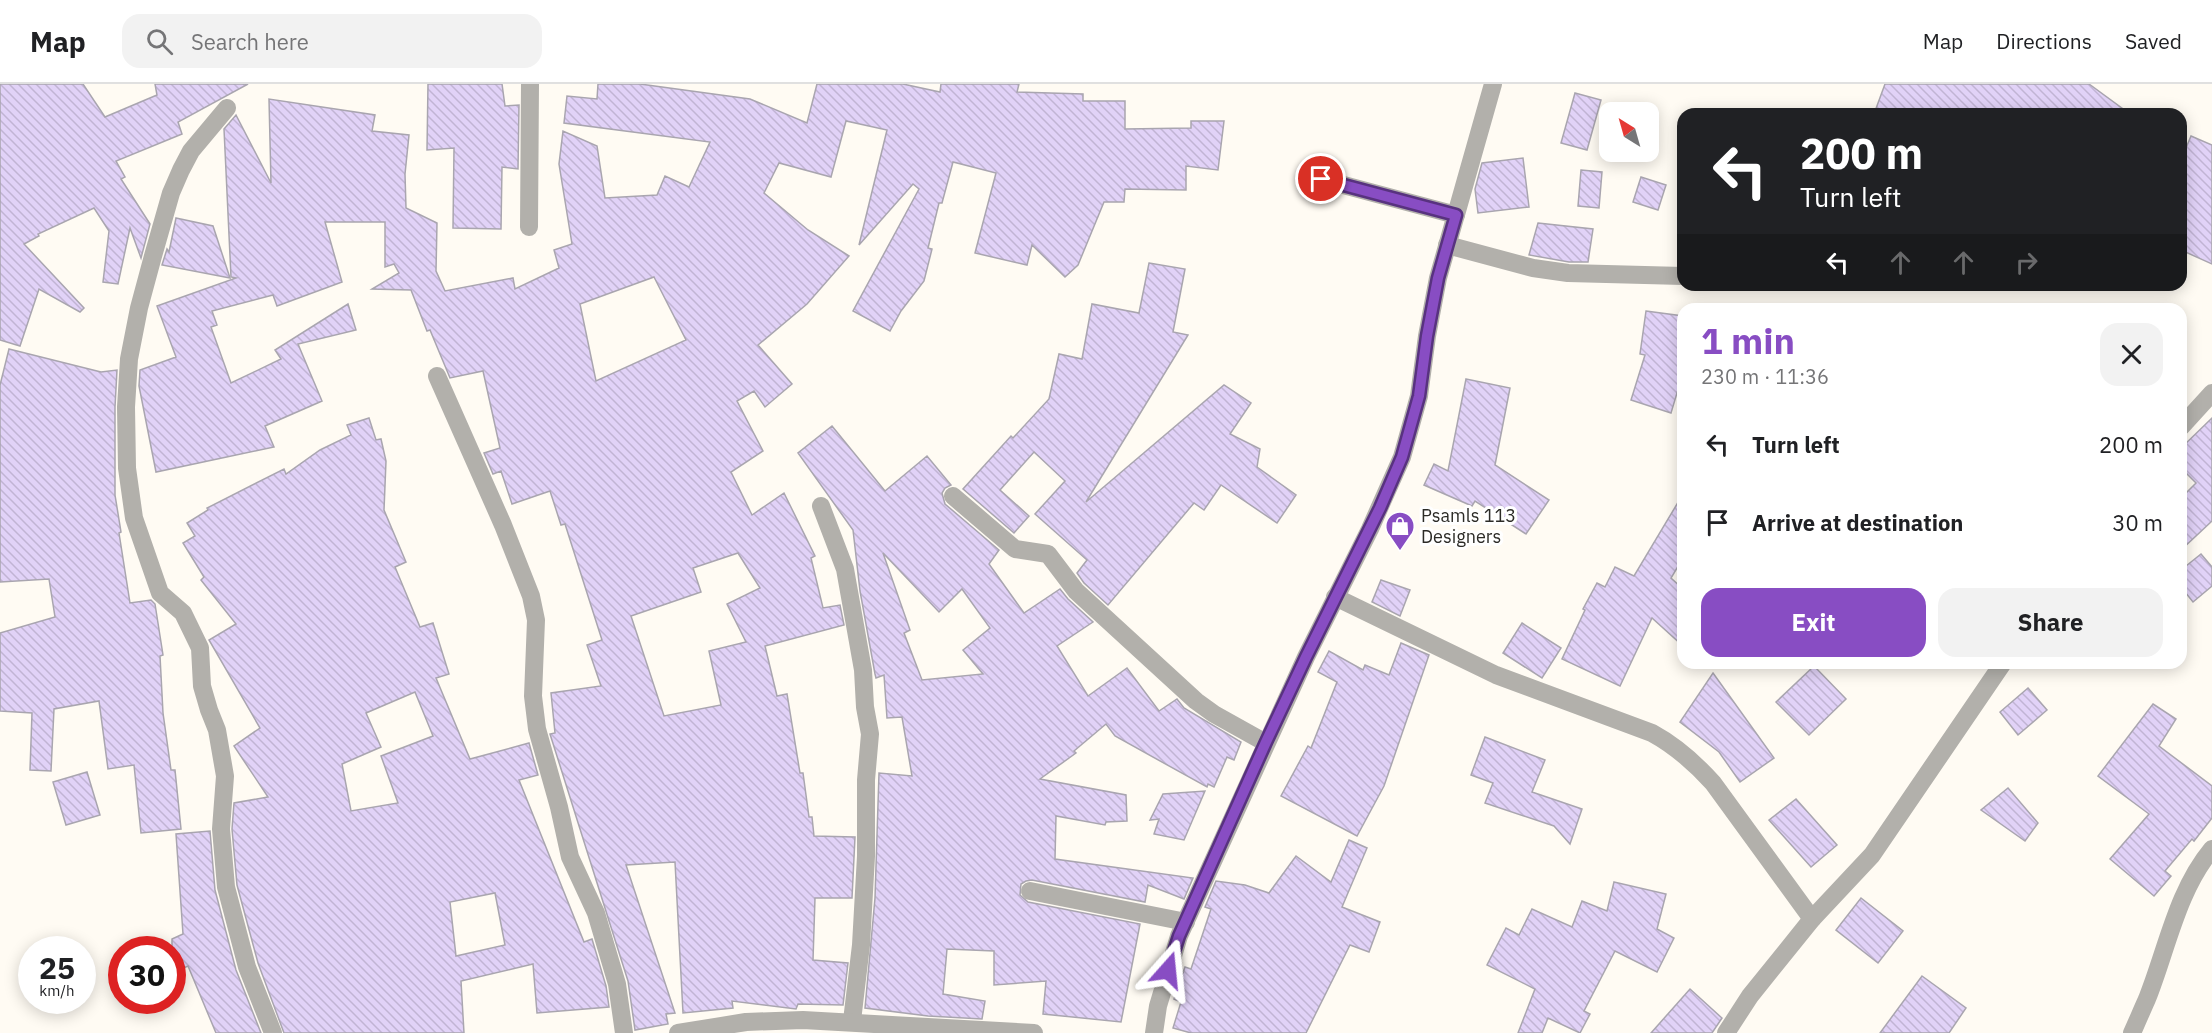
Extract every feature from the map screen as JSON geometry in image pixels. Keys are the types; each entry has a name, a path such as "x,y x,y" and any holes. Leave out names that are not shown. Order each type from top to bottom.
{"street":[{"path":"529,227 530,84"},
{"path":"1154,1033 1165,979 1186,922 1266,742 1370,529 1402,457 1419,396 1438,278 1493,84"},
{"path":"227,108 191,151 181,170 171,193 153,256 137,316 129,359 126,407 127,468 134,518 160,593 183,613 200,648 202,686 217,730 225,776 221,829 226,887 247,967 273,1033"},
{"path":"1321,179 1456,215"},
{"path":"1448,245 1533,268 1568,273 1677,276"},
{"path":"437,376 503,525 531,596 536,620 533,696 537,729 559,807 570,857 596,913 617,984 624,1033"},
{"path":"2187,420 2212,393"},
{"path":"953,496 1016,549 1048,554 1076,591 1196,701 1214,714 1266,742"},
{"path":"821,506 845,569 870,734 866,780 866,856 861,945 852,1022"},
{"path":"1335,597 1496,675 1652,733 1668,742 1695,763 1713,783 1812,919"},
{"path":"1726,1033 1750,996 1812,919 1872,855 1999,669"},
{"path":"2132,1033 2176,916 2203,860 2212,849"},
{"path":"1030,891 1186,922"},
{"path":"678,1033 746,1022 803,1020 1034,1033"}],"building":[{"path":"0,84 83,84 105,117 157,95 155,84 248,84 178,122 182,134 116,161 125,177 121,179 150,224 141,258 130,228 118,284 103,282 109,231 94,208 38,234 39,236 24,244 84,308 80,312 39,289 20,346 0,340"},
{"path":"428,84 502,84 505,106 519,105 518,169 502,167 501,229 453,228 454,148 427,150"},
{"path":"598,84 640,84 750,99 807,123 817,84 903,84 940,92 941,84 1019,84 1017,92 1083,94 1083,101 1125,101 1125,129 1191,128 1191,121 1224,121 1218,170 1186,166 1186,190 1125,189 1124,202 1104,202 1078,265 1065,277 1032,245 1027,265 975,253 996,173 953,162 942,203 939,203 928,248 932,249 924,281 901,311 890,331 853,311 919,189 913,184 859,245 887,130 846,121 831,177 779,163 764,193 808,230 849,256 807,304 758,345 792,384 765,407 754,391 737,401 763,451 731,472 752,515 784,493 815,556 811,558 823,608 840,605 844,625 765,646 777,696 787,694 800,773 803,773 814,836 855,837 852,898 815,898 813,960 848,963 843,1005 798,1004 796,1009 732,1001 733,1008 683,1013 675,862 626,865 675,1013 666,1014 668,1024 635,1030 628,981 550,734 555,733 551,693 601,686 587,645 602,640 565,524 561,525 550,491 512,504 501,471 493,474 484,453 500,448 483,371 450,378 430,330 427,331 411,290 372,289 399,273 394,264 385,267 385,222 325,222 342,282 277,306 273,295 212,311 217,325 211,327 231,383 281,359 275,350 348,304 356,330 298,344 322,401 265,426 274,447 156,472 139,386 140,370 176,357 157,306 236,278 231,277 224,129 236,115 271,183 269,99 375,115 372,131 409,135 405,174 406,208 437,223 436,271 445,291 513,278 515,289 559,268 554,250 572,244 559,164 563,131 597,146 605,198 657,195 665,176 689,187 710,142 564,123 567,96 597,99","holes":["654,277 686,340 596,381 580,304","738,553 760,588 727,604 746,642 709,651 721,705 664,716 631,616 701,592 693,568"]},
{"path":"1885,84 2089,84 2122,108 1876,108"},
{"path":"1575,93 1601,100 1587,150 1561,143"},
{"path":"2191,136 2212,145 2212,264 2187,253 2187,146"},
{"path":"1523,158 1529,207 1478,213 1475,189 1482,163"},
{"path":"1581,170 1602,172 1599,208 1578,206"},
{"path":"1641,177 1666,185 1658,210 1633,202"},
{"path":"176,218 213,226 230,278 162,265 167,249 169,252"},
{"path":"1538,223 1593,229 1588,262 1569,262 1529,255"},
{"path":"1149,263 1185,269 1173,332 1188,335 1086,502 1224,385 1251,403 1230,434 1260,449 1257,467 1296,495 1277,523 1221,485 1204,510 1194,503 1108,605 1084,583 1077,573 1087,560 1035,514 1065,481 1034,452 1000,490 1029,516 1014,533 963,489 1011,436 1013,438 1049,399 1059,354 1082,359 1092,304 1139,313"},
{"path":"1646,311 1677,315 1677,393 1671,413 1631,400 1645,355 1640,354"},
{"path":"9,349 101,372 117,370 115,495 121,532 119,533 130,603 151,600 155,604 163,655 160,656 163,713 171,770 175,770 181,829 141,833 134,765 108,769 99,701 54,709 51,771 30,770 32,713 0,711 0,633 55,617 49,579 0,582 0,385"},
{"path":"1466,379 1510,388 1495,465 1549,500 1526,534 1475,501 1472,506 1424,485 1434,464 1448,471"},
{"path":"369,418 376,440 381,439 386,461 384,510 406,562 395,567 420,627 433,623 449,674 436,678 470,759 529,743 538,775 519,780 584,942 592,939 606,986 609,1007 537,1013 533,964 461,981 464,1033 284,1033 258,963 237,885 232,829 234,803 268,797 234,746 260,728 209,640 236,624 201,580 204,577 183,543 195,536 187,523 208,510 207,508 284,469 286,474 320,450 351,435 347,425","holes":["415,692 433,736 381,756 398,803 351,811 342,764 381,747 366,713","495,893 505,945 456,956 450,902"]},
{"path":"2212,418 2212,521 2187,544 2187,492 2196,483 2187,474 2187,442"},
{"path":"832,426 885,491 927,456 951,485 942,493 945,504 999,550 989,564 1024,613 1060,589 1093,622 1057,646 1088,696 1127,668 1159,711 1177,699 1184,708 1241,742 1234,760 1227,757 1214,787 1208,784 1207,787 1115,736 1106,724 1074,751 1076,753 1040,779 1126,795 1127,821 1106,822 1105,825 1056,816 1055,859 1193,878 1184,899 1148,885 1145,902 1032,880 1021,884 1020,895 1028,902 1140,924 1121,1022 1043,1014 1046,981 994,985 994,951 947,949 943,994 985,1001 982,1019 928,1016 865,1008 875,898 879,773 912,776 902,717 887,718 884,675 876,678 875,674 860,591 853,530 798,453","holes":["883,553 939,612 962,589 990,628 963,650 983,674 922,680 904,633 910,630"]},
{"path":"1677,504 1677,568 1671,578 1677,584 1677,641 1652,618 1620,686 1562,659 1585,610 1583,609 1597,583 1605,587 1615,567 1634,576"},
{"path":"2201,554 2212,567 2212,586 2193,602 2187,594 2187,565"},
{"path":"1381,580 1410,590 1400,616 1372,602"},
{"path":"1522,623 1561,648 1542,678 1503,653"},
{"path":"1401,643 1429,655 1384,786 1357,836 1281,796 1308,746 1311,748 1337,682 1318,672 1329,651 1363,670 1365,665 1389,675"},
{"path":"1811,669 1817,669 1846,699 1809,735 1776,702"},
{"path":"1713,673 1774,758 1740,782 1719,752 1680,722"},
{"path":"2028,688 2047,710 2018,735 2000,712"},
{"path":"2153,704 2176,719 2159,746 2212,786 2212,818 2165,871 2171,876 2154,896 2110,859 2149,814 2098,776"},
{"path":"1485,737 1545,760 1532,792 1582,809 1570,844 1554,826 1485,803 1493,783 1471,775"},
{"path":"87,772 100,815 66,825 53,782"},
{"path":"2008,788 2038,823 2025,841 1981,810"},
{"path":"1205,791 1184,840 1154,834 1159,819 1150,820 1163,794"},
{"path":"1796,799 1837,845 1811,867 1769,820"},
{"path":"210,831 215,890 236,970 261,1033 216,1033 188,966 186,967 186,936 179,936 183,934 176,834"},
{"path":"1349,840 1367,848 1342,907 1380,922 1369,952 1350,945 1306,1033 1191,1033 1173,1028 1181,1002 1174,999 1185,967 1191,969 1211,909 1205,907 1216,881 1245,885 1269,893 1296,856 1331,882"},
{"path":"1614,882 1666,894 1657,929 1674,938 1657,972 1615,951 1584,1011 1590,1014 1580,1033 1548,1018 1542,1033 1518,1033 1535,989 1487,965 1506,928 1519,935 1532,909 1572,927 1582,901 1607,911"},
{"path":"1861,898 1903,931 1878,963 1836,930"},
{"path":"1922,976 1966,1008 1949,1033 1880,1033"},
{"path":"1690,989 1722,1018 1712,1033 1651,1033"}],"place":[{"name":"Psamls 113 Designers","path":"1400,552"}],"route":[{"path":"1168,970 1179,936 1266,742 1380,508 1402,457 1419,396 1438,278 1456,215 1321,179"}]}
